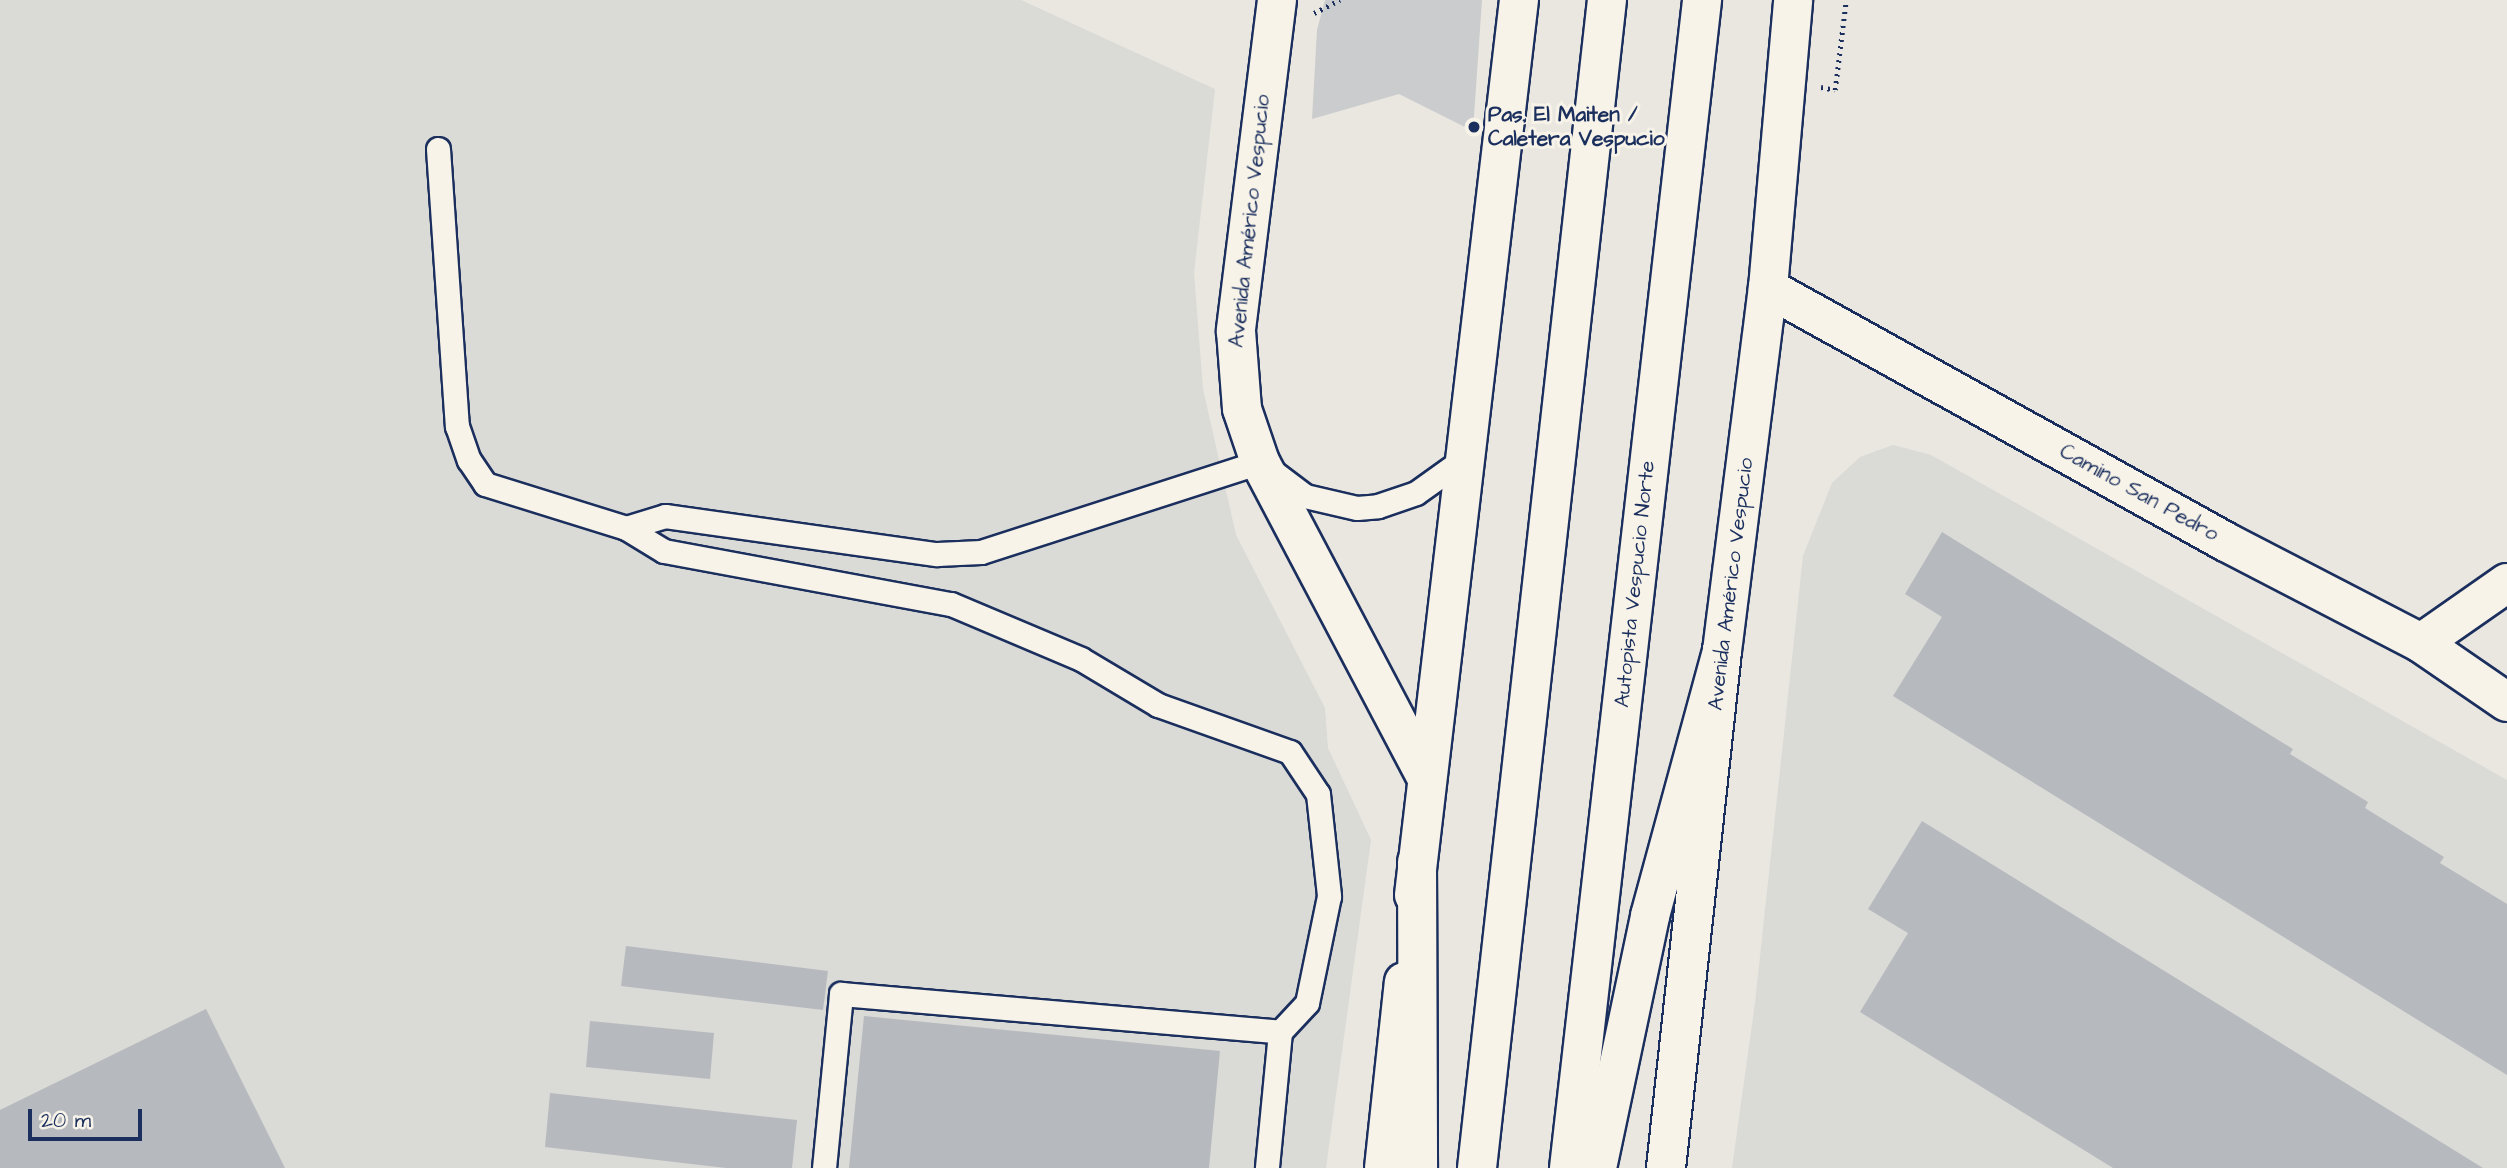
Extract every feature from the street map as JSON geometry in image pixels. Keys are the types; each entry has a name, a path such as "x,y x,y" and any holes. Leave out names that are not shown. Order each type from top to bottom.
{"main road":[{"name":"Avenida Américo Vespucio","path":"1277,0 1236,331 1240,399 1260,462 1426,777"},
{"path":"1384,1168 1426,777 1519,0"},
{"path":"1477,1168 1607,0"},
{"name":"Autopista Vespucio Norte","path":"1569,1168 1702,0"},
{"name":"Avenida Américo Vespucio","path":"1666,1168 1722,650 1768,288 1793,0"},
{"name":"Camino San Pedro","path":"1768,288 2226,542 2421,643 2507,702"},
{"path":"2421,643 2507,583"},
{"path":"1597,1168 1650,916 1722,650"},
{"path":"1417,862 1418,1168"}],"lane":[{"path":"438,149 457,426 469,460 485,484 626,528 664,551 951,604 1082,659 1158,705 1290,752 1318,794 1329,897 1307,1003 1280,1032 1267,1168"},
{"path":"626,528 665,516 937,554 982,552 1260,462 1305,496 1357,508 1416,493 1465,457"},
{"path":"824,1168 841,994 1280,1032"}],"path":[{"path":"1835,90 1846,0"}],"shaded area":[{"path":"0,0 1021,0 1215,89 1194,273 1203,389 1236,535 1325,708 1328,748 1371,840 1326,1168 0,1168"},
{"path":"1325,0 1482,0 1473,131 1399,94 1312,119 1317,30"},
{"path":"1893,445 1931,455 2507,780 2507,1168 1732,1168 1755,1003 1803,556 1832,483 1860,457"}],"building":[{"path":"1942,532 2293,749 2290,754 2368,802 2365,808 2444,857 2440,863 2507,904 2507,1075 1893,696 1942,617 1905,594"},
{"path":"1922,821 2483,1168 2113,1168 1860,1012 1908,933 1868,909"},
{"path":"626,946 828,971 823,1010 621,986"},
{"path":"206,1009 285,1168 0,1168 0,1110"},
{"path":"864,1016 1220,1051 1209,1168 849,1168"},
{"path":"590,1021 714,1033 710,1079 586,1067"},
{"path":"550,1093 797,1120 792,1168 726,1168 545,1147"}],"place":[{"name":"Pas. El Maiten / Caletera Vespucio","path":"1474,127"}]}
